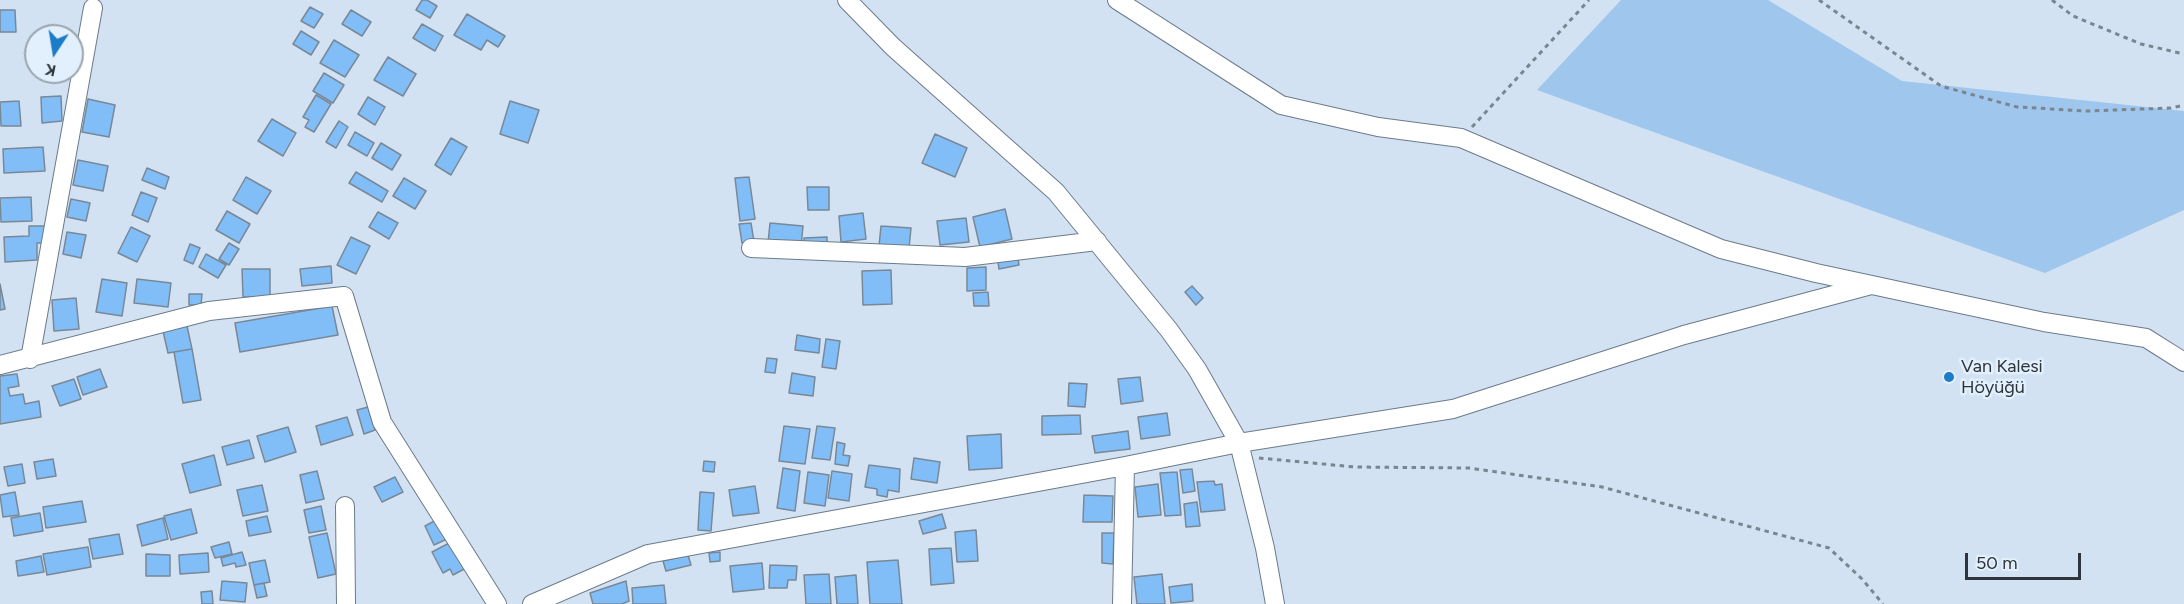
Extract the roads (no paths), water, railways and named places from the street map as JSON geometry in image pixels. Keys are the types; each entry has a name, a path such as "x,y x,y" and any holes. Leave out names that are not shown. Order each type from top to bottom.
{"street":[{"path":"847,0 893,46 1056,192 1192,361 1239,443 1265,548 1275,604"},
{"path":"1117,0 1281,105 1378,127 1461,138 1721,249 1816,273 2044,322 2146,338 2184,362"},
{"path":"30,359 93,8"},
{"path":"751,248 965,257 1097,241"},
{"path":"532,604 648,554 1239,443 1453,409 1684,335 1871,285"},
{"path":"0,365 209,311 344,296 382,422 497,604"},
{"path":"1122,604 1125,466"},
{"path":"345,506 346,604"}],"place":[{"name":"Van Kalesi Höyüğü","path":"1949,377"}]}
